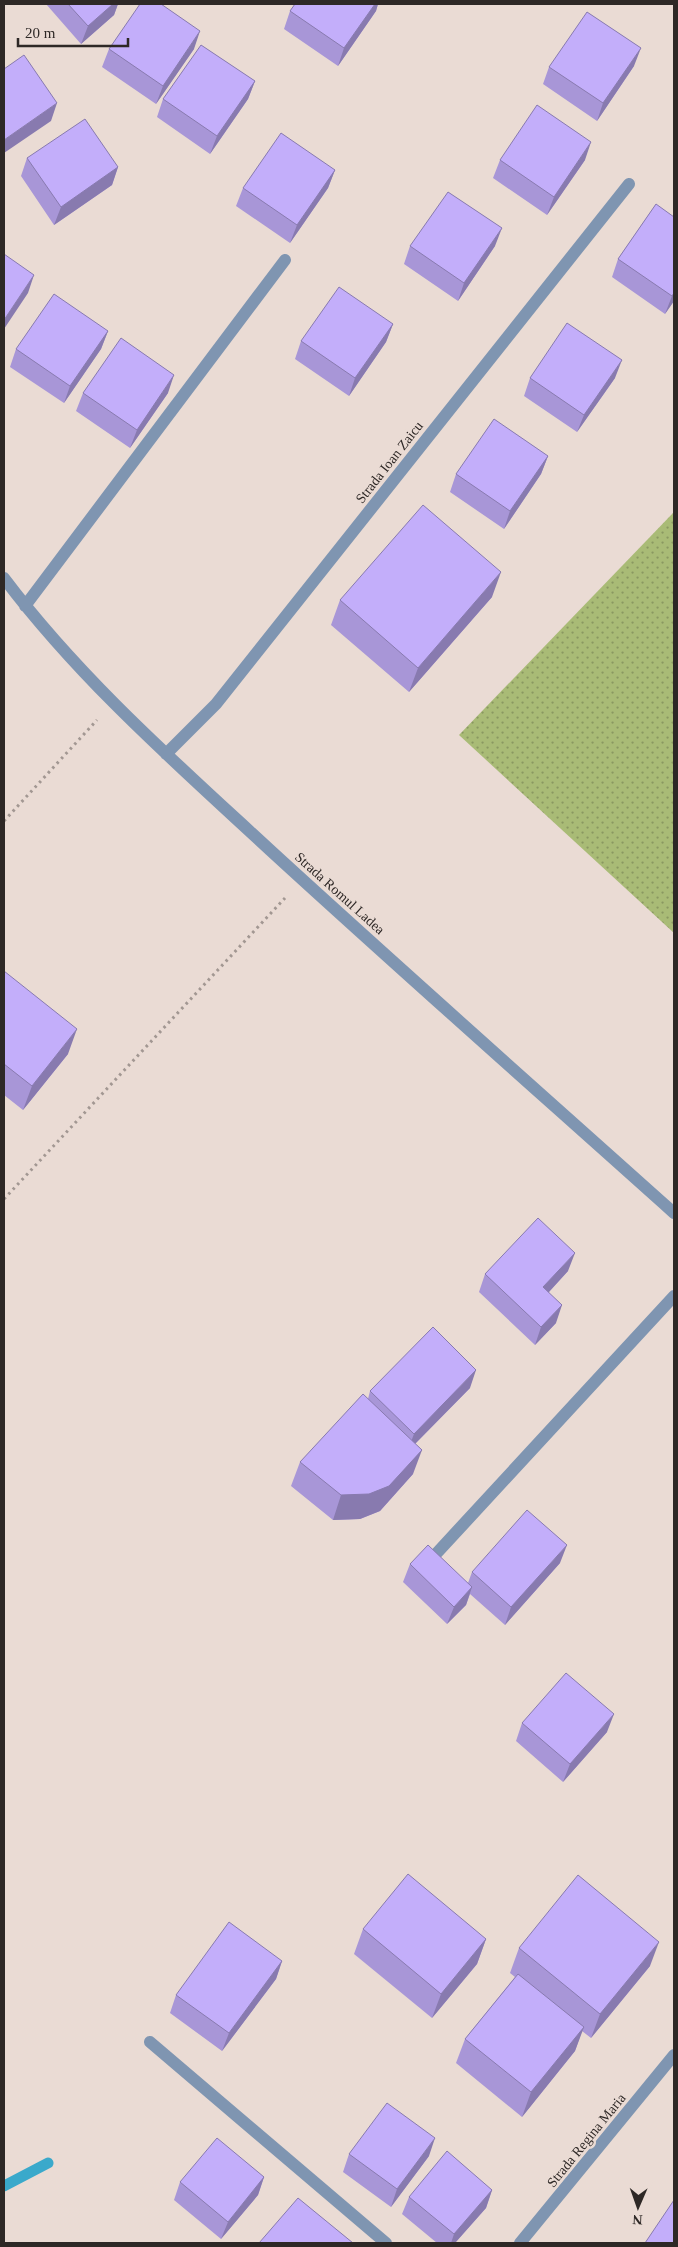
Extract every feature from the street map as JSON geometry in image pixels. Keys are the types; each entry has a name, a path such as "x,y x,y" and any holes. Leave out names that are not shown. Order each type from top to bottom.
{"street":[{"name":"Strada Ioan Zaicu","path":"166,754 216,704 629,184"},
{"path":"25,606 285,260"},
{"name":"Strada Romul Ladea","path":"4,578 25,606 112,703 302,879 674,1213"},
{"path":"435,1555 674,1296"},
{"path":"150,2042 386,2243"},
{"name":"Strada Regina Maria","path":"520,2243 674,2055"}],"path":[{"path":"4,820 112,703"},
{"path":"4,1199 302,879"}],"green space":[{"path":"674,512 674,933 459,735"}],"building":[{"path":"68,4 113,4 88,26"},
{"path":"140,4 161,4 200,31 163,86 109,49"},
{"path":"295,4 375,4 344,48 290,11"},
{"path":"587,12 641,48 603,103 549,67"},
{"path":"201,45 255,81 217,136 163,99"},
{"path":"24,55 57,103 4,140 4,69"},
{"path":"537,105 591,142 554,197 500,160"},
{"path":"85,119 118,167 61,207 27,158"},
{"path":"281,133 335,170 297,225 243,188"},
{"path":"448,192 502,228 464,283 410,246"},
{"path":"656,204 674,217 674,293 672,296 618,259"},
{"path":"4,254 34,275 4,320"},
{"path":"339,287 393,324 355,378 301,341"},
{"path":"54,294 108,331 70,386 16,349"},
{"path":"567,323 622,360 584,415 530,378"},
{"path":"121,338 174,375 137,430 83,393"},
{"path":"494,419 548,456 510,511 456,474"},
{"path":"423,505 501,572 418,668 340,600"},
{"path":"4,971 77,1029 32,1086 4,1064"},
{"path":"538,1218 575,1253 543,1287 562,1305 541,1327 485,1274"},
{"path":"433,1327 476,1370 414,1434 370,1391"},
{"path":"363,1394 422,1450 389,1486 369,1494 341,1495 300,1462"},
{"path":"527,1510 567,1545 511,1607 472,1572"},
{"path":"428,1545 472,1587 454,1607 410,1564"},
{"path":"566,1673 614,1714 570,1764 522,1723"},
{"path":"408,1874 486,1939 441,1994 363,1929"},
{"path":"578,1875 659,1942 600,2014 519,1948"},
{"path":"229,1922 282,1961 229,2033 176,1995"},
{"path":"518,1974 584,2027 531,2092 465,2039"},
{"path":"387,2103 435,2138 397,2189 349,2154"},
{"path":"217,2138 264,2177 228,2222 180,2182"},
{"path":"447,2151 492,2190 454,2234 409,2197"},
{"path":"298,2198 353,2243 259,2243"},
{"path":"674,2200 674,2243 645,2243"}],"waterway":[{"path":"4,2186 48,2163"}]}
